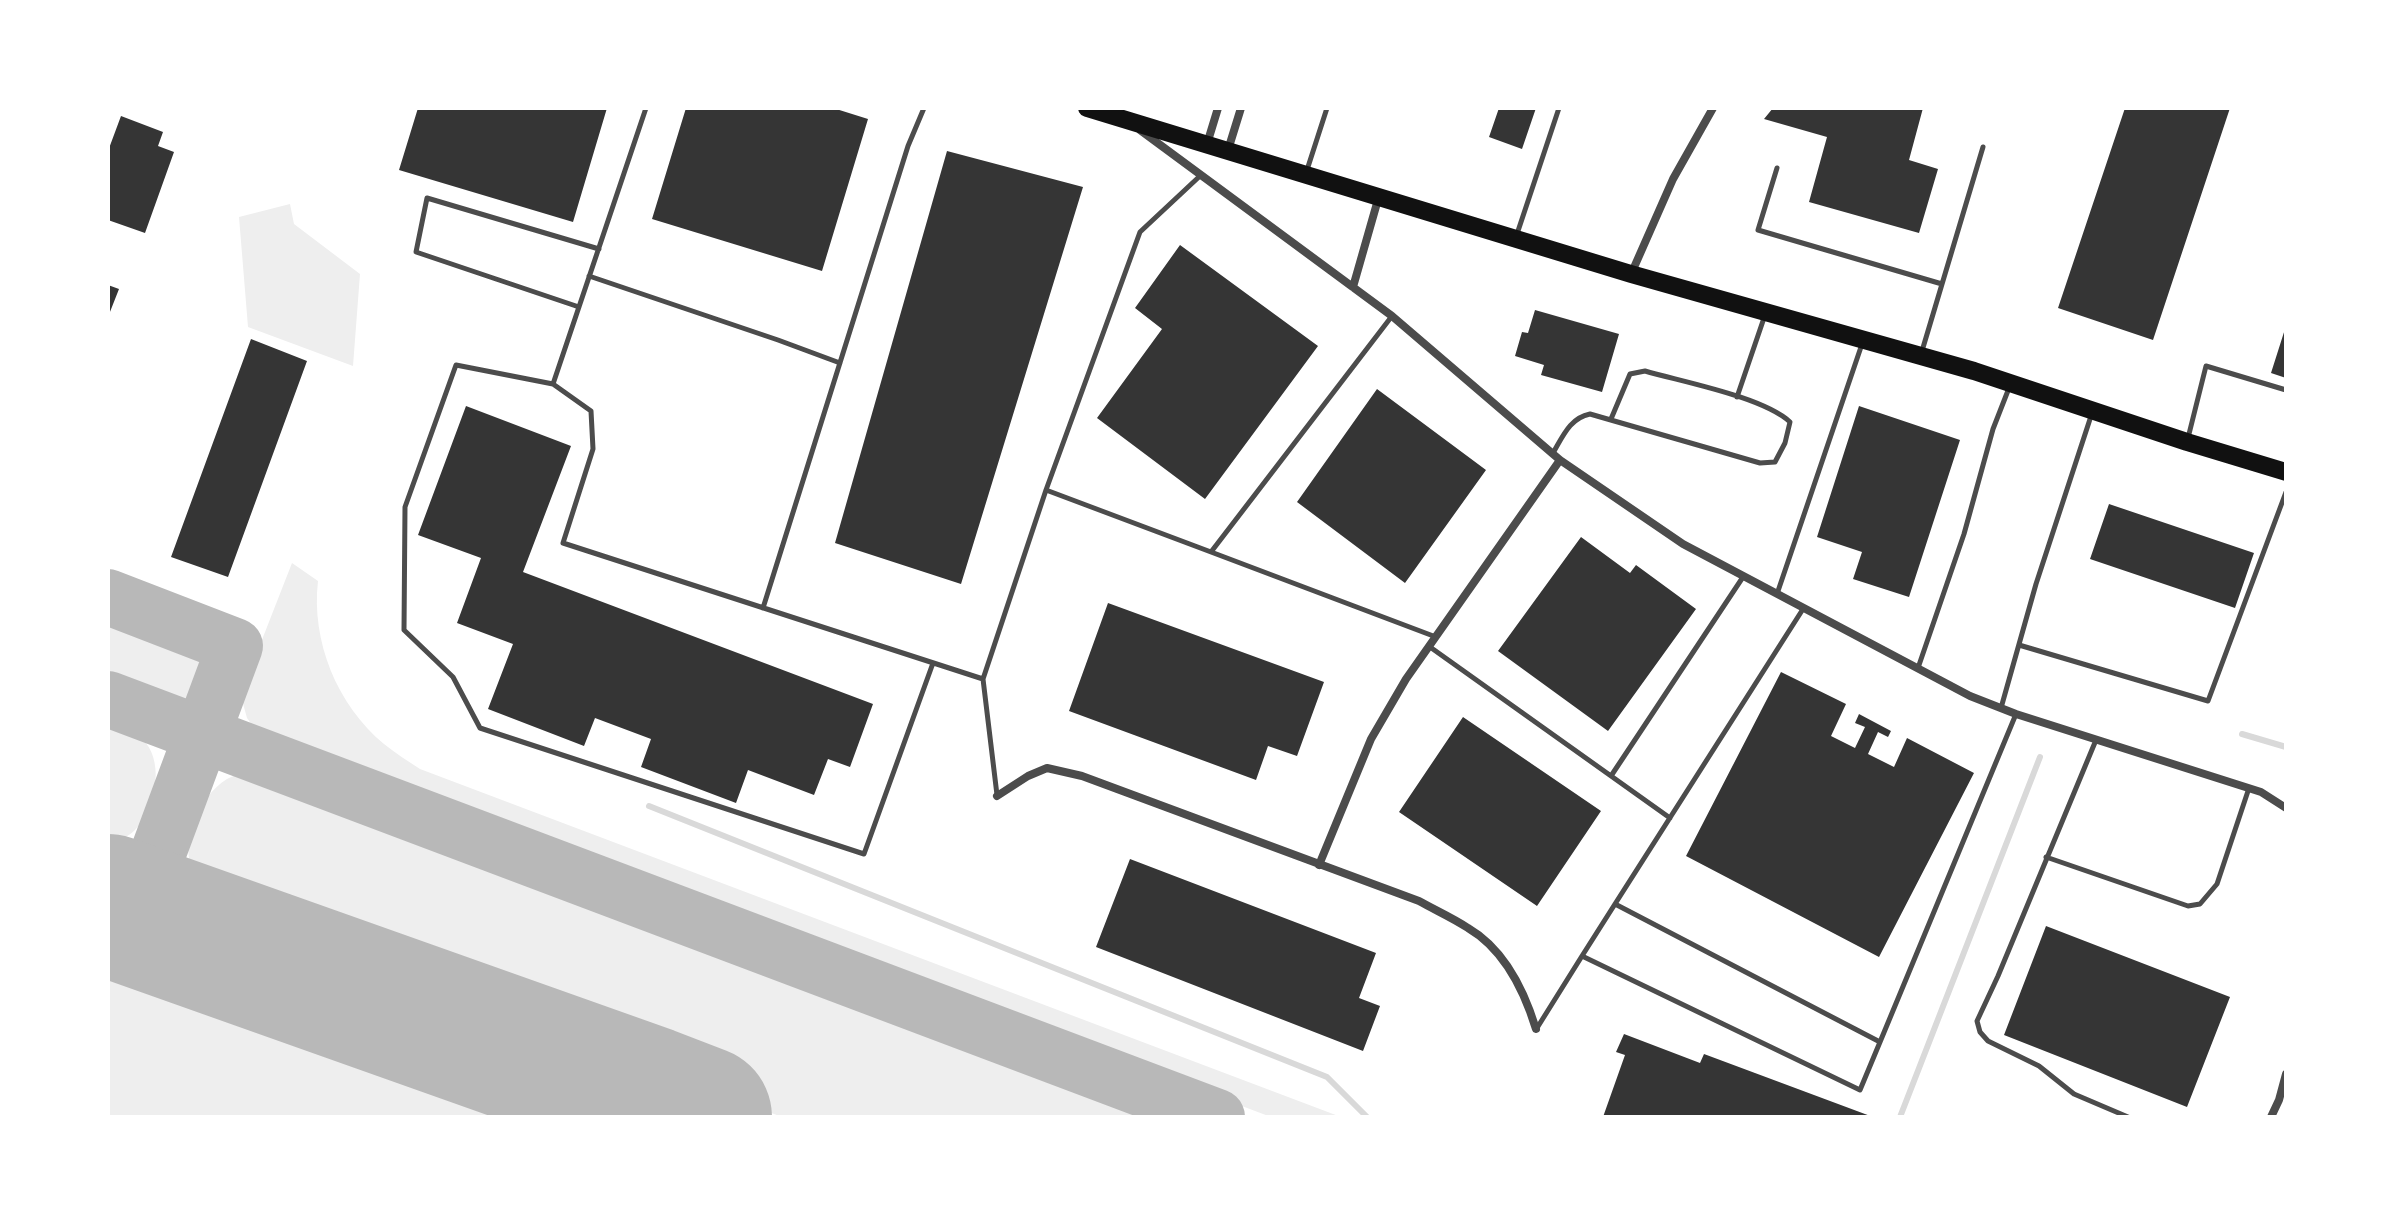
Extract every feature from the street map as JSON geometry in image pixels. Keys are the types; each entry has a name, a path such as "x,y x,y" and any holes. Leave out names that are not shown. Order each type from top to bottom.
{"main road":[{"path":"1087,108 1631,274 2011,383 2286,472"}],"street":[{"path":"1207,144 1218,108"},
{"path":"1228,150 1241,108"},
{"path":"1631,274 1673,179 1713,108"},
{"path":"1126,120 1392,316 1556,457 1683,544 1970,696 2016,714 2261,792 2286,808"},
{"path":"1353,287 1379,196"},
{"path":"1319,865 1371,739 1406,679 1556,457"},
{"path":"997,796 1047,768 1082,776 1419,901 1472,929 1503,959 1526,997 1536,1029"},
{"path":"2271,1117 2286,1074"}],"lane":[{"path":"553,384 646,108"},
{"path":"763,608 908,146 924,108"},
{"path":"1306,175 1327,108"},
{"path":"1515,238 1559,108"},
{"path":"1920,356 1983,147"},
{"path":"1777,168 1758,230 1942,284"},
{"path":"997,796 983,679 1046,490 1140,232 1201,175"},
{"path":"579,307 416,252 427,198 599,249"},
{"path":"589,276 840,363"},
{"path":"1737,397 1765,312"},
{"path":"1211,552 1392,316"},
{"path":"1777,594 1863,339"},
{"path":"933,663 864,854 480,728 453,677 404,630 405,507 456,365 553,384 591,411 593,449 563,543 983,679"},
{"path":"2187,442 2206,366 2286,390"},
{"path":"1556,457 1568,427 1579,416 1590,414 1760,463 1775,462 1785,443 1790,422 1780,413 1737,397 1645,371 1630,374 1611,419"},
{"path":"1918,669 1964,534 1993,429 2011,383"},
{"path":"2001,709 2036,584 2093,410"},
{"path":"1046,490 1437,637"},
{"path":"2019,645 2208,701 2286,492"},
{"path":"1611,776 1743,576"},
{"path":"1536,1029 1803,608"},
{"path":"1430,647 1670,818"},
{"path":"1582,956 1860,1090 2016,714"},
{"path":"2096,740 1977,1021 1980,1032 1988,1041 2039,1066 2074,1094 2128,1117"},
{"path":"2046,857 2188,906 2200,904 2217,884 2249,788"},
{"path":"1615,904 1880,1042"}],"shaded area":[{"path":"290,204 294,224 360,274 353,366 248,327 239,217"},
{"path":"292,563 318,581 317,604 323,649 353,711 388,747 420,769 1341,1117 1271,1117 259,735 247,718 242,700 249,673"},
{"path":"108,617 188,647 202,663 204,670 200,684 178,703 108,680"},
{"path":"108,722 143,739 152,753 156,775 152,800 142,821 129,835 108,845"},
{"path":"245,772 1163,1117 782,1117 224,907 203,888 194,874 188,848 190,835 200,808 208,797 227,779"},
{"path":"108,950 553,1117 108,1117"}],"building":[{"path":"418,108 607,108 573,222 399,170"},
{"path":"686,108 833,108 868,119 822,271 652,219"},
{"path":"1499,108 1536,108 1522,149 1489,137"},
{"path":"1773,108 1923,108 1909,160 1938,169 1919,233 1809,202 1827,137 1764,119"},
{"path":"2125,108 2230,108 2153,340 2058,308"},
{"path":"121,116 163,132 158,146 174,152 145,233 108,220 108,151"},
{"path":"947,151 1083,187 961,584 835,543"},
{"path":"1180,245 1318,346 1205,499 1097,418 1162,329 1135,308"},
{"path":"108,285 119,289 108,317"},
{"path":"1535,310 1619,334 1602,392 1541,375 1544,365 1515,356 1522,332 1528,333"},
{"path":"2286,329 2286,378 2271,373"},
{"path":"251,339 307,361 228,577 171,557"},
{"path":"1377,389 1486,470 1405,583 1297,502"},
{"path":"466,406 571,446 523,572 873,704 850,767 828,759 814,795 748,770 736,803 641,767 651,739 595,718 584,746 488,709 513,644 457,623 481,558 418,535"},
{"path":"1859,406 1960,440 1909,597 1853,579 1862,552 1817,537"},
{"path":"2109,504 2254,553 2235,608 2090,559"},
{"path":"1581,537 1630,573 1636,565 1696,609 1608,731 1498,651"},
{"path":"1108,603 1324,682 1297,756 1268,746 1256,780 1069,711"},
{"path":"1781,672 1846,704 1831,736 1855,748 1865,727 1855,723 1859,714 1891,731 1888,737 1878,732 1868,754 1894,767 1907,738 1974,773 1879,957 1686,856"},
{"path":"1463,717 1601,811 1537,906 1399,812"},
{"path":"1130,859 1376,953 1359,998 1380,1006 1363,1051 1096,947"},
{"path":"2046,926 2230,997 2187,1107 2004,1035"},
{"path":"1624,1034 1700,1063 1704,1054 1873,1117 1603,1117 1625,1055 1616,1052"}],"waterway":[{"path":"2242,734 2286,747"},
{"path":"1900,1117 2040,757"},
{"path":"649,806 1327,1077 1367,1117"}],"taxiway":[{"path":"108,597 235,646 135,915"},
{"path":"108,699 1217,1117"}],"runway":[{"path":"108,905 701,1117"}]}
